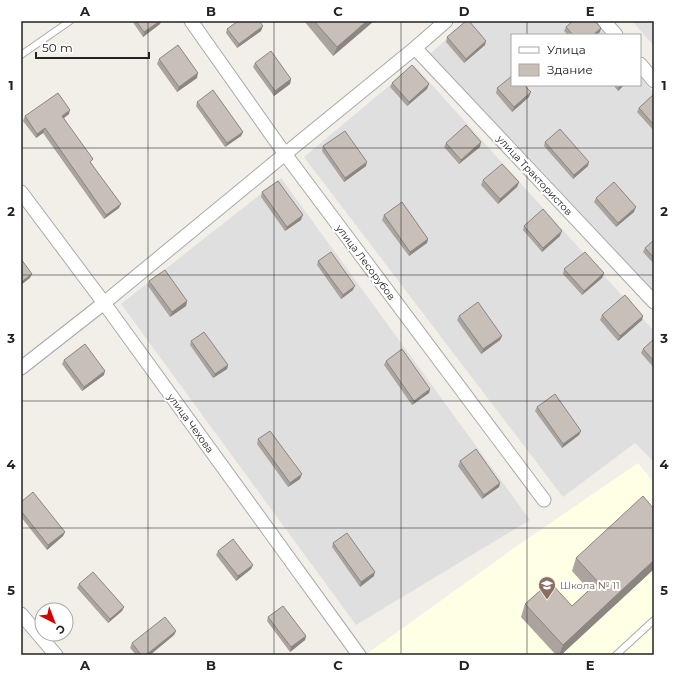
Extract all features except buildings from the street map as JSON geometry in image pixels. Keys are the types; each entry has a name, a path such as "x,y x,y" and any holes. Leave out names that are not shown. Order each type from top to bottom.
{"street":[{"name":"улица Лесорубов","path":"191,21 285,154 544,500"},
{"path":"21,368 104,303 446,21"},
{"path":"604,21 615,34"},
{"name":"улица Трактористов","path":"415,48 654,302"},
{"path":"641,65 654,81"},
{"name":"улица Чехова","path":"21,192 104,303 359,655"},
{"path":"21,614 56,655"}],"lane":[{"path":"21,55 70,21"},
{"path":"616,655 654,620"}],"shaded area":[{"path":"467,21 593,21 604,34 511,34 511,86 641,86 641,77 654,93 654,294 430,54"},
{"path":"632,21 654,21 654,46"},
{"path":"414,65 654,331 654,462 635,443 563,497 304,157"},
{"path":"281,178 530,520 356,625 121,304"},
{"name":"Школа № 11","path":"638,463 654,483 654,655 369,655 368,653 514,548"}],"place":[{"name":"Школа № 11","path":"547,600"}]}
